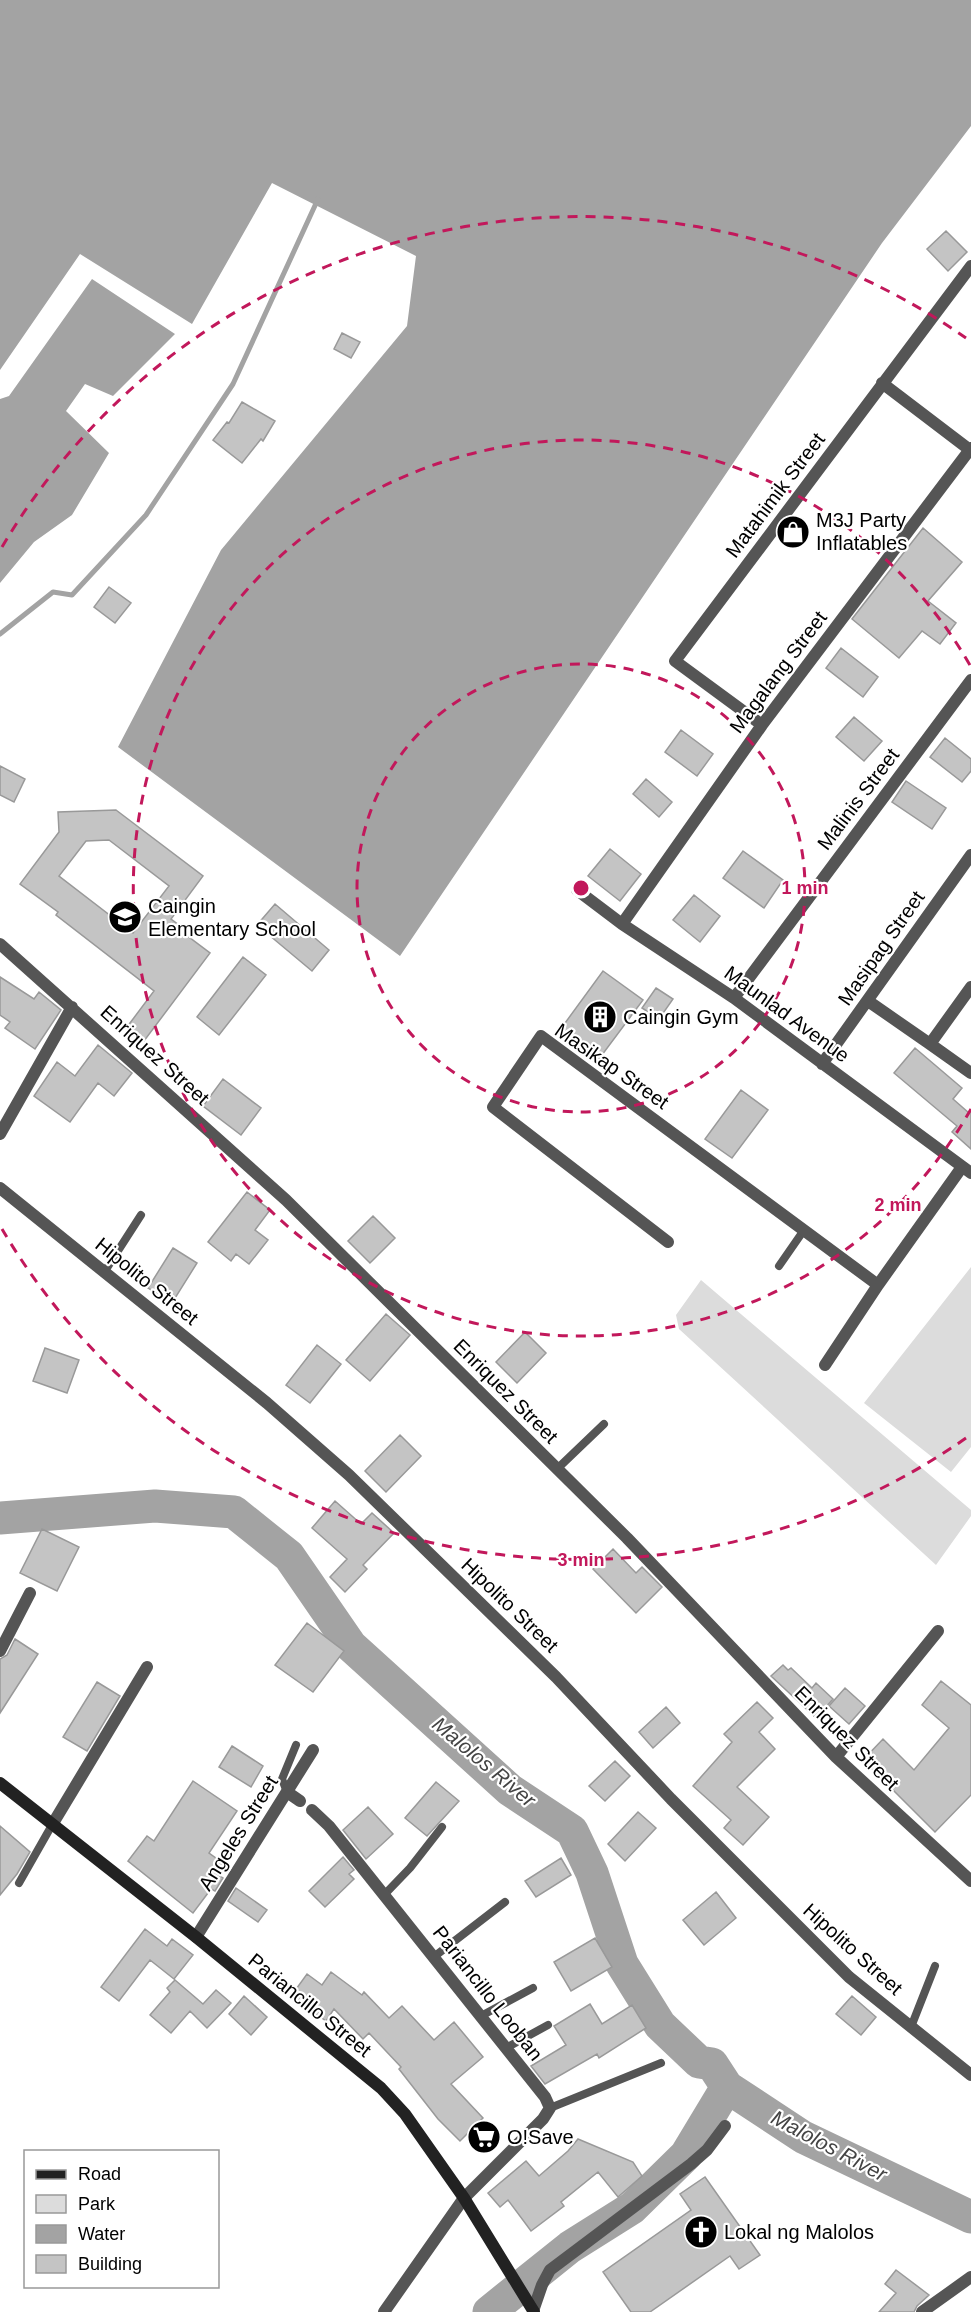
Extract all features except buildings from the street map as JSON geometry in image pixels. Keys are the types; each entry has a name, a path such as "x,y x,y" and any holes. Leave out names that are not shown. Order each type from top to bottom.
{"main road":[{"name":"Pariancillo Street","path":"0,1783 196,1937 381,2088 405,2114 464,2198 532,2309"}],"street":[{"name":"Matahimik Street","path":"762,725 675,661 971,266"},
{"path":"882,383 971,449"},
{"name":"Magalang Street","path":"622,924 762,725 971,449"},
{"name":"Malinis Street","path":"734,998 971,680"},
{"name":"Masipag Street","path":"822,1064 971,855"},
{"name":"Maunlad Avenue","path":"577,890 622,924 734,998 967,1170"},
{"name":"Enriquez Street","path":"0,944 72,1006 286,1200 627,1539 836,1757 971,1881"},
{"path":"930,1044 971,987"},
{"path":"868,1001 971,1073"},
{"path":"0,1134 72,1006"},
{"name":"Masikap Street","path":"668,1242 493,1107 541,1036 878,1285"},
{"path":"825,1365 878,1285 967,1170"},
{"name":"Hipolito Street","path":"0,1188 267,1403 349,1475 556,1677 671,1799 841,1969 971,2075"},
{"path":"0,1651 30,1593"},
{"path":"836,1757 938,1631"},
{"path":"52,1825 147,1667"},
{"name":"Angeles Street","path":"196,1937 313,1750"},
{"path":"287,1792 300,1801"},
{"name":"Pariancillo Looban","path":"312,1810 329,1826 435,1956 545,2097 550,2108"},
{"path":"384,2312 464,2198 543,2119 550,2108"},
{"path":"532,2309 550,2270 691,2164 707,2150 725,2126"},
{"path":"922,2312 971,2277"}],"lane":[{"path":"105,1271 141,1215"},
{"path":"779,1266 804,1230"},
{"path":"557,1469 604,1424"},
{"path":"287,1792 282,1779 296,1745"},
{"path":"19,1883 52,1825"},
{"path":"384,1895 410,1868 442,1827"},
{"path":"435,1956 505,1902"},
{"path":"911,2027 934,1966"},
{"path":"481,2016 534,1988"},
{"path":"507,2048 548,2025"},
{"path":"550,2108 661,2063"}],"green space":[{"path":"971,1267 971,1447 951,1472 864,1403"},
{"path":"701,1280 971,1510 971,1516 936,1565 679,1329 676,1315"}],"water":[{"path":"0,0 971,0 971,126 882,243 400,956 118,747 221,550 407,326 416,256 272,183 192,324 80,254 0,370"},
{"path":"92,279 175,334 113,396 85,384 66,411 109,453 72,515 34,542 0,583 0,399 9,396"}],"waterway":[{"path":"0,634 53,592 72,595 146,515 233,384 318,199"},
{"name":"Malolos River","path":"0,1518 155,1506 234,1512 289,1556 351,1646 510,1790 572,1831 592,1873 622,1964 660,2025 699,2062 712,2064 727,2087 803,2137 971,2217"},
{"path":"489,2312 570,2247 632,2208 686,2155 727,2087"}],"place":[{"name":"M3J Party Inflatables","path":"793,532"},
{"name":"Caingin Elementary School","path":"125,917"},
{"name":"Caingin Gym","path":"600,1017"},
{"name":"O!Save","path":"484,2137"},
{"name":"Lokal ng Malolos","path":"701,2232"}]}
